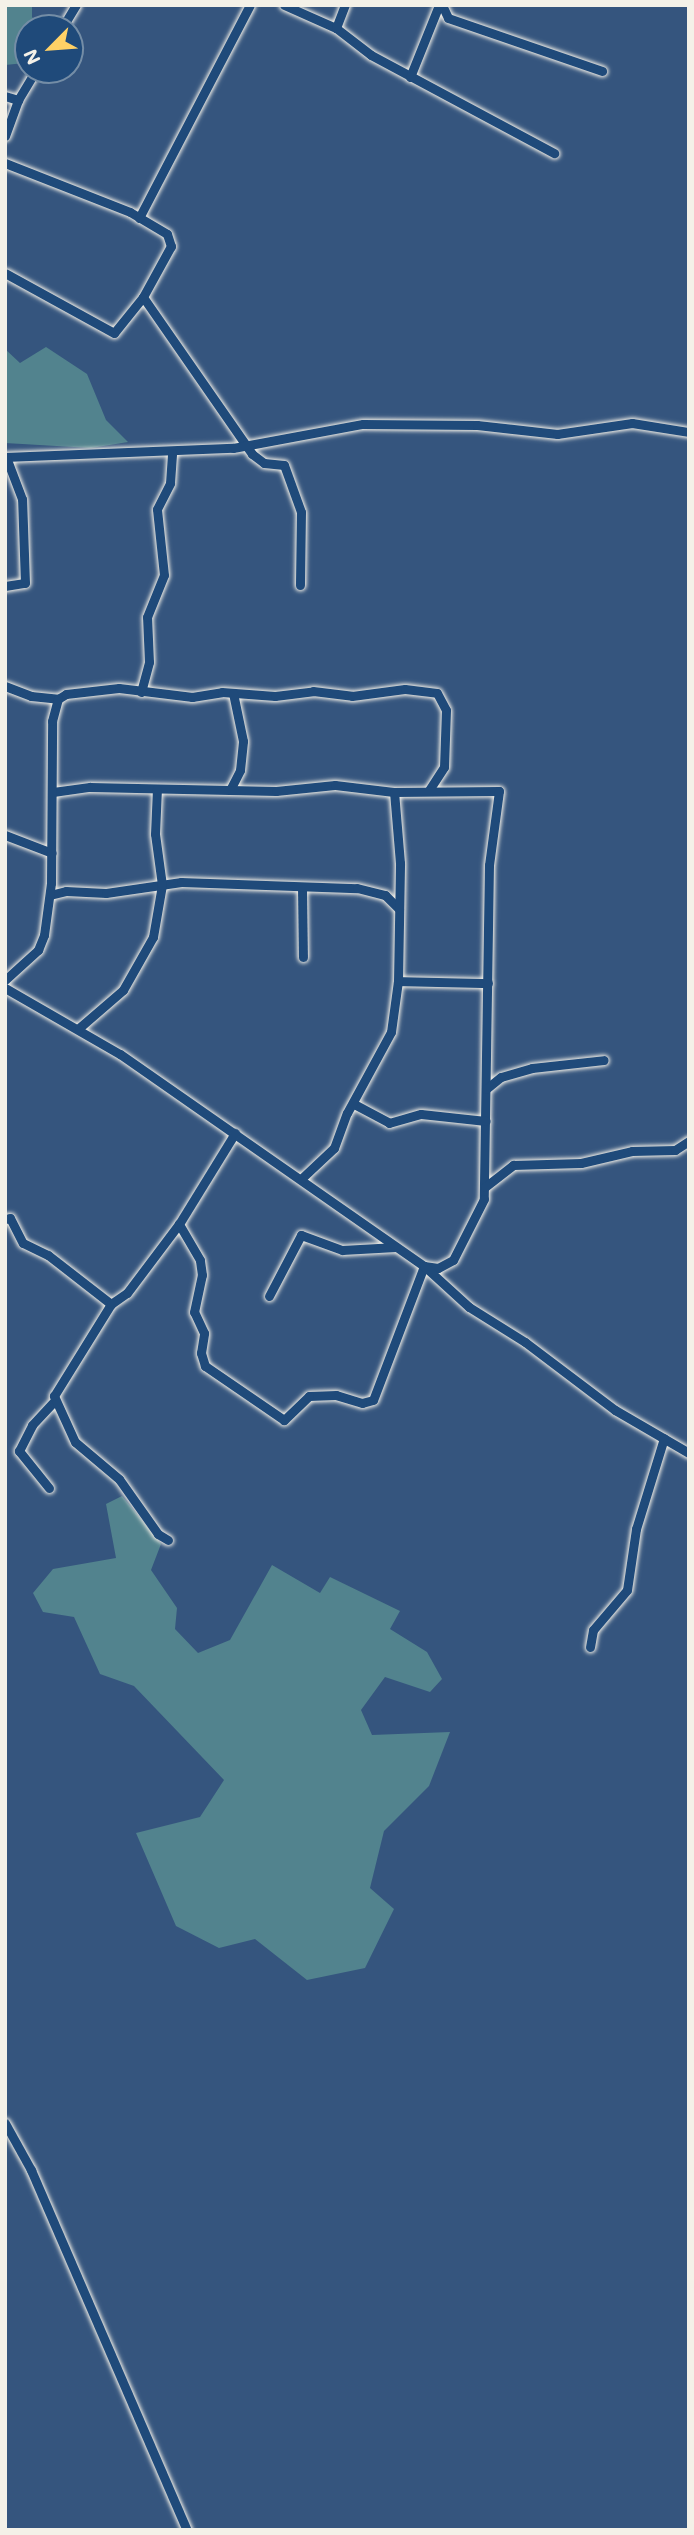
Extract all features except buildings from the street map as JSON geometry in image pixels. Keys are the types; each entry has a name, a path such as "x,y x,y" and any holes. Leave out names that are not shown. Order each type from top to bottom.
{"street":[{"path":"139,218 250,5"},
{"path":"284,5 336,28 410,77 554,153"},
{"path":"336,28 345,5"},
{"path":"410,77 441,5"},
{"path":"441,5 448,18 602,71"},
{"path":"5,136 18,100 28,84"},
{"path":"5,96 18,100"},
{"path":"5,163 139,218 167,234 171,246 143,297 120,330 107,332 5,273"},
{"path":"143,297 246,446 258,460 281,463 287,471 301,512 300,585"},
{"path":"5,586 25,583 22,499 6,457 172,453 246,446 363,424 491,425 558,434 632,423 689,432"},
{"path":"141,692 149,662 145,628 164,575 157,509 170,483 172,453"},
{"path":"5,686 31,696 58,699 66,694 110,689 192,697 233,693 287,696 313,691 352,696 405,689 437,693 446,710 444,766 429,790"},
{"path":"230,788 240,770 243,749 233,693"},
{"path":"5,979 41,944 50,895 52,721 58,699"},
{"path":"53,792 80,787 276,791 345,786 394,792 499,791 489,865 485,1187 477,1222 458,1254 445,1265 424,1266"},
{"path":"79,1028 112,1002 141,962 153,937 162,885 155,834 157,789"},
{"path":"302,1178 329,1156 391,1032 398,981 399,909 394,792"},
{"path":"5,835 52,853"},
{"path":"50,895 194,882 375,891 392,899 399,909"},
{"path":"302,889 303,957"},
{"path":"398,981 488,983"},
{"path":"5,988 79,1028 302,1178 424,1266 469,1307 525,1342 615,1410 689,1453"},
{"path":"486,1089 501,1077 532,1068 604,1060"},
{"path":"354,1104 389,1123 421,1114 486,1121"},
{"path":"49,1488 19,1451 32,1425 54,1401 111,1304 127,1293 179,1224 235,1133"},
{"path":"485,1187 513,1166 581,1163 632,1151 675,1150 689,1140"},
{"path":"5,1219 10,1218 23,1242 42,1251 111,1304"},
{"path":"179,1224 202,1268 194,1312 204,1333 201,1361 284,1420 309,1396 336,1395 362,1403 373,1400 424,1266"},
{"path":"270,1296 301,1235 342,1250 396,1247"},
{"path":"54,1401 85,1455 119,1479 158,1534 167,1540"},
{"path":"590,1647 593,1630 627,1590 636,1529 664,1438"},
{"path":"5,2123 30,2170 187,2530"}],"green space":[{"path":"5,5 32,5 32,14 14,14 14,64 5,65"},
{"path":"46,347 87,374 106,420 128,442 91,448 5,443 5,349 20,363"},
{"path":"122,1496 161,1544 151,1570 177,1608 175,1629 198,1653 230,1640 272,1565 320,1593 330,1577 400,1611 390,1629 427,1652 442,1679 430,1692 385,1677 361,1710 372,1735 450,1732 429,1786 384,1831 370,1888 394,1909 365,1968 307,1980 255,1939 219,1948 176,1926 136,1833 200,1817 224,1780 134,1686 100,1674 74,1617 43,1612 33,1593 53,1569 116,1558 106,1504"}]}
